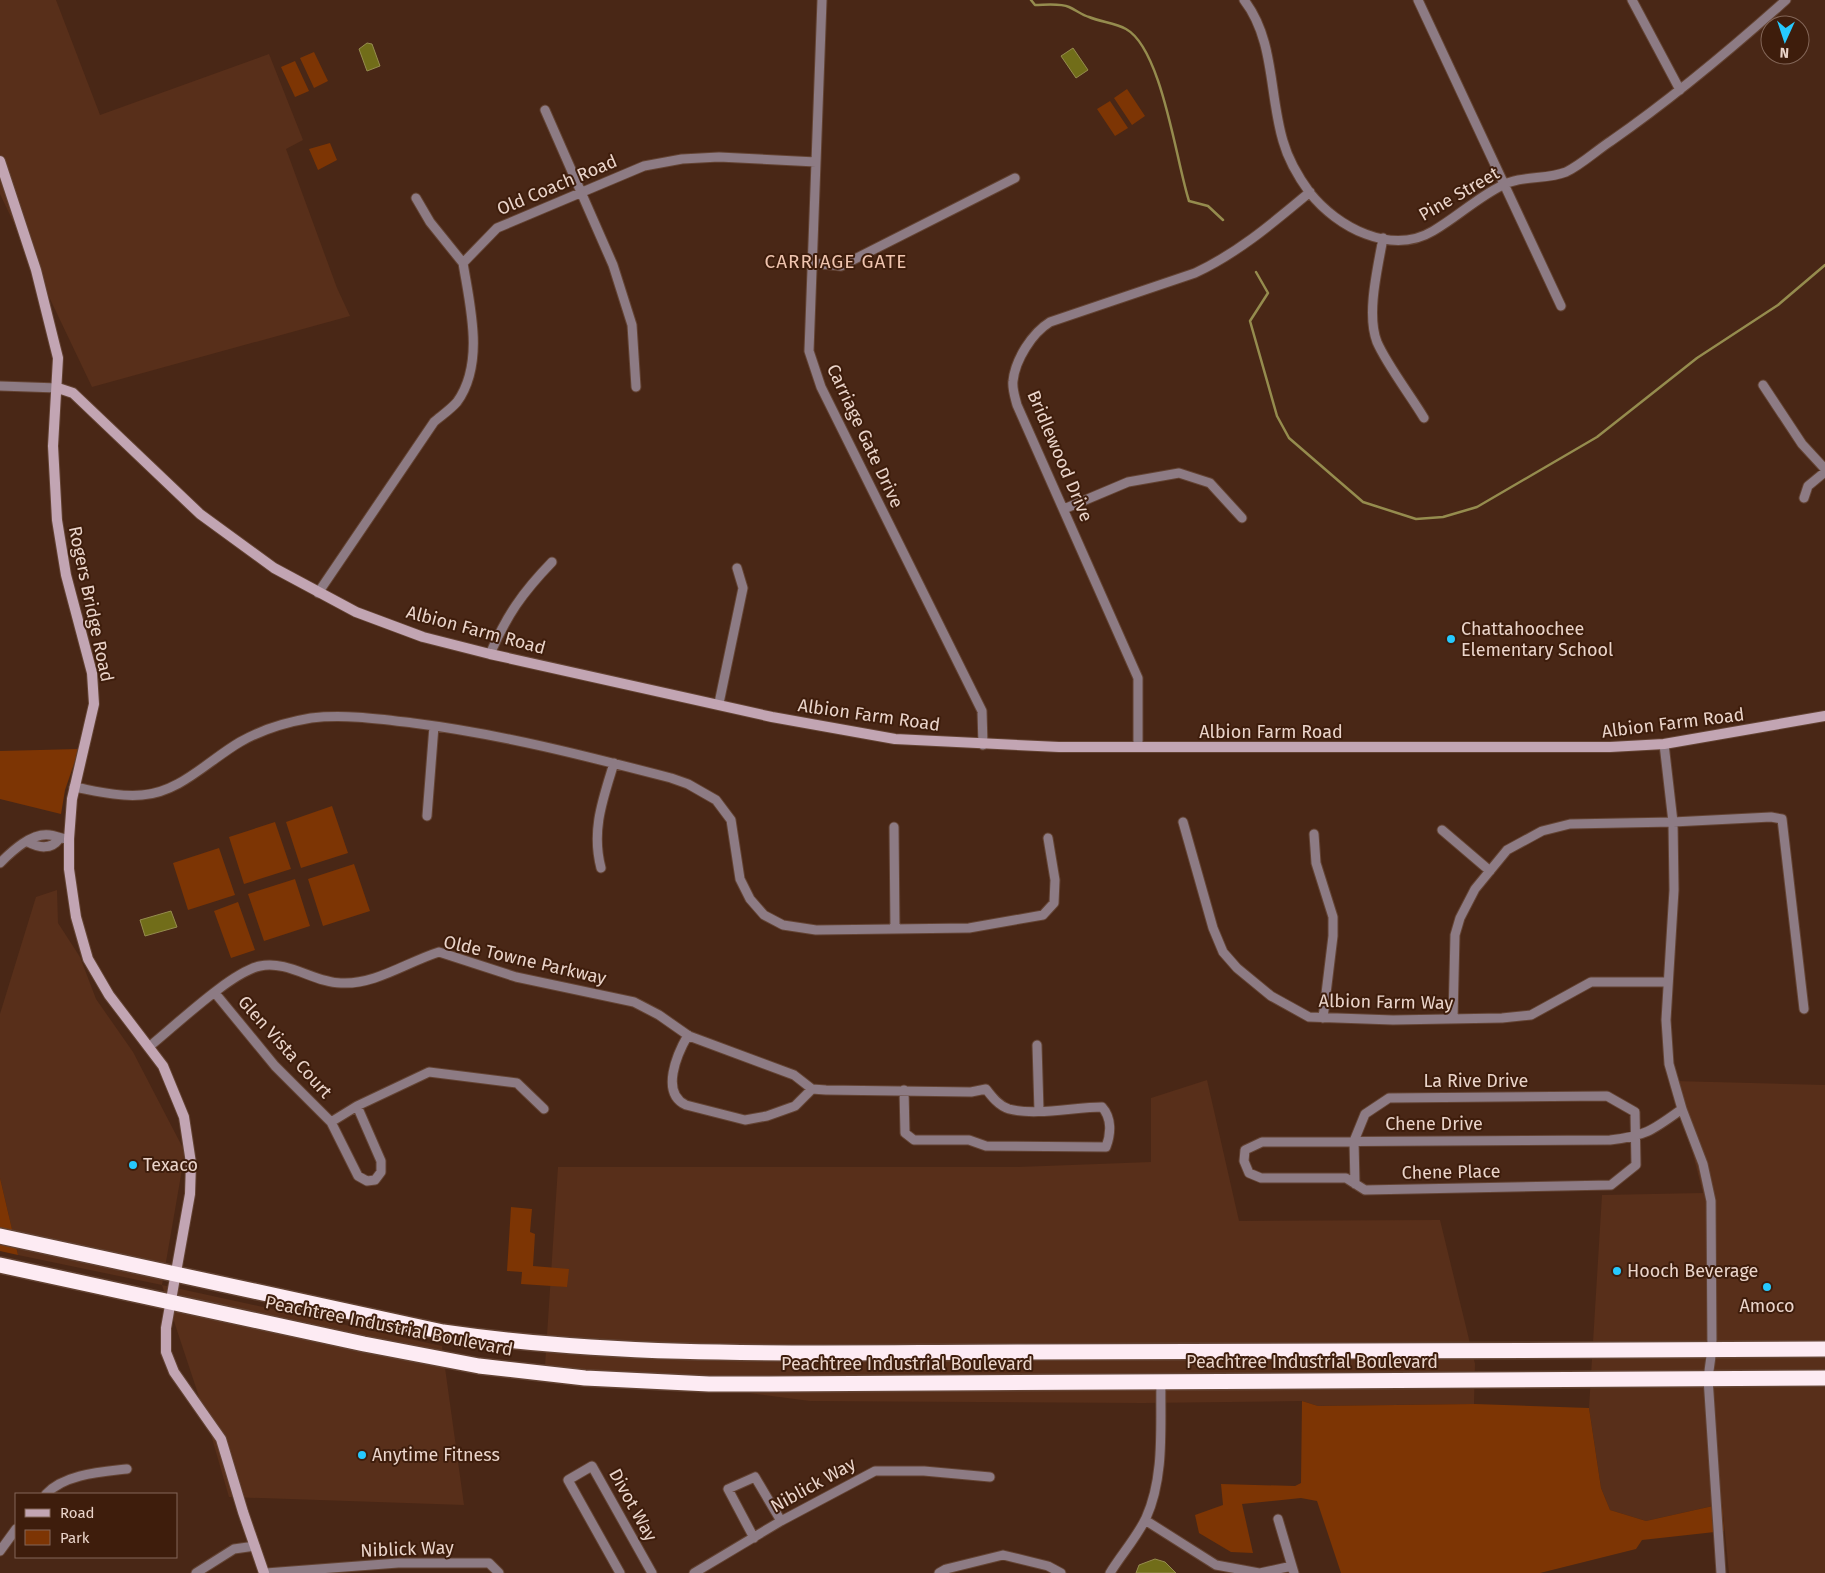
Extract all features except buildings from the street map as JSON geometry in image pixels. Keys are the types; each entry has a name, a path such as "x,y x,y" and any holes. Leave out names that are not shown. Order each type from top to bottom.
{"highway":[{"name":"Peachtree Industrial Boulevard","path":"0,1236 444,1332 517,1342 611,1349 839,1353 1825,1349"},
{"name":"Peachtree Industrial Boulevard","path":"0,1265 450,1361 585,1378 709,1384 1825,1378"}],"street":[{"name":"Carriage Gate Drive","path":"822,0 809,351 821,387 982,711 983,745"},
{"name":"Pine Street","path":"1244,0 1257,22 1264,40 1283,141 1294,166 1310,192 1334,217 1349,227 1383,238 1410,239 1432,231 1502,185 1519,180 1566,172 1680,90 1786,0"},
{"path":"1418,0 1502,185 1561,306"},
{"path":"1632,0 1680,90"},
{"path":"545,110 613,265 632,325 636,387"},
{"name":"Old Coach Road","path":"463,263 497,228 644,166 682,159 719,157 816,162"},
{"name":"Rogers Bridge Road","path":"0,162 31,254 55,338 58,358 58,388 53,446 57,520 66,576 91,665 94,704 74,787 64,839 76,917 88,959 109,995 150,1046 163,1066 184,1117 191,1163 190,1194 166,1328 166,1352 174,1372 221,1438 265,1573"},
{"path":"812,263 841,266 1015,178"},
{"name":"Bridlewood Drive","path":"1138,747 1138,678 1017,404 1013,382 1016,369 1034,335 1050,322 1195,273 1214,264 1255,237 1310,192"},
{"path":"318,593 434,422 457,402 472,367 470,312 463,263 430,222 416,198"},
{"path":"1383,238 1374,300 1374,322 1377,341 1424,418"},
{"path":"1762,385 1802,444 1825,470 1808,486 1804,498"},
{"path":"0,386 58,388"},
{"name":"Albion Farm Road","path":"58,388 73,393 200,514 274,568 356,612 423,637 490,654 719,703 772,717 895,739 983,745 1595,748 1664,744 1825,716"},
{"path":"1064,509 1128,482 1179,473 1210,483 1242,518"},
{"path":"490,654 510,612 530,584 552,562"},
{"path":"719,703 743,588 737,568"},
{"path":"74,787 119,795 143,795 171,788 241,741 271,728 312,718 350,717 434,726 523,741 614,763 688,784 716,800 731,820 740,879 750,899 764,915 783,925 816,930 969,928 1043,915 1054,903 1056,880 1048,838"},
{"path":"427,816 434,726"},
{"path":"1664,744 1673,822 1674,890 1666,1020 1669,1064 1682,1109 1703,1164 1711,1201 1712,1349 1708,1378 1721,1573"},
{"path":"601,868 596,844 597,821 614,763"},
{"path":"1453,1019 1456,935 1460,918 1475,889 1507,850 1542,831 1570,824 1673,822 1771,817 1782,818 1804,1009"},
{"name":"Albion Farm Way","path":"1183,822 1213,928 1223,952 1237,968 1271,996 1309,1017 1453,1019 1531,1015 1591,982 1668,982"},
{"path":"894,827 895,929"},
{"path":"1442,830 1490,870"},
{"path":"1314,834 1316,863 1333,917 1333,936 1323,1018"},
{"path":"42,835 42,847"},
{"path":"0,863 18,847 32,838 50,835 64,839"},
{"path":"28,842 42,847 54,845 64,839"},
{"name":"Olde Towne Parkway","path":"150,1046 235,976 261,966 289,968 331,982 353,983 375,978 416,959 439,952 516,977 634,1002 659,1015 688,1035 794,1075 812,1089"},
{"name":"Glen Vista Court","path":"215,993 275,1066 331,1122 358,1176 367,1181 375,1180 381,1172 381,1162 357,1106"},
{"path":"688,1035 676,1059 672,1092 677,1101 745,1120 766,1116 795,1106 812,1089 904,1090 971,1092 986,1089 996,1102 1008,1109 1039,1111 1102,1107 1106,1112 1111,1131 1106,1147 986,1146 969,1140 914,1140 905,1134 904,1090"},
{"path":"1037,1045 1039,1111"},
{"name":"Glen Vista Court","path":"331,1122 357,1106 429,1072 517,1083 544,1108"},
{"name":"La Rive Drive","path":"1355,1184 1354,1141 1365,1114 1389,1098 1607,1096 1635,1112 1637,1137"},
{"path":"1637,1137 1655,1128 1682,1109"},
{"name":"Chene Drive","path":"1244,1162 1245,1150 1262,1142 1610,1140 1637,1137"},
{"name":"Chene Place","path":"1244,1162 1249,1173 1261,1178 1346,1178 1365,1190 1611,1186 1636,1165 1637,1137"},
{"path":"1110,1573 1145,1520 1154,1497 1159,1460 1161,1381"},
{"name":"Divot Way","path":"620,1573 568,1480 592,1466 652,1573"},
{"path":"48,1493 69,1480 94,1473 127,1469"},
{"name":"Niblick Way","path":"694,1573 781,1522 875,1471 924,1471 990,1476"},
{"path":"754,1538 728,1490 755,1477 781,1522"},
{"path":"1145,1520 1216,1565 1259,1573 1293,1570 1278,1519"},
{"path":"0,1550 15,1529"},
{"path":"196,1573 234,1549 255,1546"},
{"path":"939,1573 946,1569 1003,1555 1048,1566 1061,1573"},
{"name":"Niblick Way","path":"265,1573 310,1572 398,1563 489,1563 499,1573"}],"shaded area":[{"path":"0,0 56,0 100,115 269,54 303,140 286,149 337,288 350,316 92,387 0,194"},
{"path":"367,43 372,44 380,66 367,71 359,49"},
{"path":"1073,48 1088,70 1076,78 1061,56"},
{"path":"57,890 58,923 80,957 96,999 133,1052 185,1152 162,1285 18,1255 0,1178 0,1014 36,897"},
{"path":"171,911 177,927 145,936 140,920"},
{"path":"1207,1080 1239,1221 1440,1220 1475,1364 1474,1404 1318,1406 1302,1401 1143,1403 810,1401 545,1366 558,1167 1018,1167 1151,1162 1151,1098"},
{"path":"1674,1081 1825,1085 1825,1573 1729,1573 1722,1504 1646,1521 1610,1510 1601,1488 1589,1408 1602,1195 1703,1193"},
{"path":"162,1285 442,1346 464,1505 229,1497 207,1421"},
{"path":"1155,1559 1165,1562 1176,1573 1136,1573 1139,1565"}],"green space":[{"path":"314,52 328,81 314,88 300,58"},
{"path":"295,61 309,91 295,97 281,67"},
{"path":"1127,89 1145,116 1132,125 1114,98"},
{"path":"1110,101 1128,128 1115,136 1097,109"},
{"path":"330,143 337,160 318,170 309,149"},
{"path":"79,749 65,790 61,814 0,799 0,751"},
{"path":"332,806 348,853 301,868 286,822"},
{"path":"275,822 291,869 244,884 229,837"},
{"path":"219,848 235,895 188,910 173,863"},
{"path":"354,864 370,911 323,926 308,879"},
{"path":"295,879 310,926 264,941 248,894"},
{"path":"238,902 255,950 231,958 214,911"},
{"path":"0,1178 18,1255 0,1251"},
{"path":"511,1207 532,1209 530,1232 535,1234 533,1266 569,1269 567,1287 521,1284 522,1272 507,1271"},
{"path":"1302,1401 1318,1406 1475,1404 1589,1408 1601,1488 1610,1510 1646,1521 1722,1504 1724,1531 1642,1540 1636,1549 1540,1573 1341,1573 1317,1501 1301,1498 1242,1504 1253,1553 1231,1552 1199,1533 1195,1515 1223,1505 1221,1484 1295,1486 1301,1483"}],"waterway":[{"path":"1031,0 1035,5 1069,7 1086,16 1126,29 1139,40 1158,82 1189,201 1208,206 1223,220"},
{"path":"1256,272 1268,293 1250,321 1277,416 1289,438 1363,502 1416,519 1443,517 1477,507 1597,437 1697,358 1778,305 1825,265"}],"place":[{"name":"Chattahoochee Elementary School","path":"1451,639"},
{"name":"Texaco","path":"133,1165"},
{"name":"Hooch Beverage","path":"1617,1271"},
{"name":"Amoco","path":"1767,1287"},
{"name":"Anytime Fitness","path":"362,1455"}],"district":[{"name":"CARRIAGE GATE","path":"836,261"}]}
